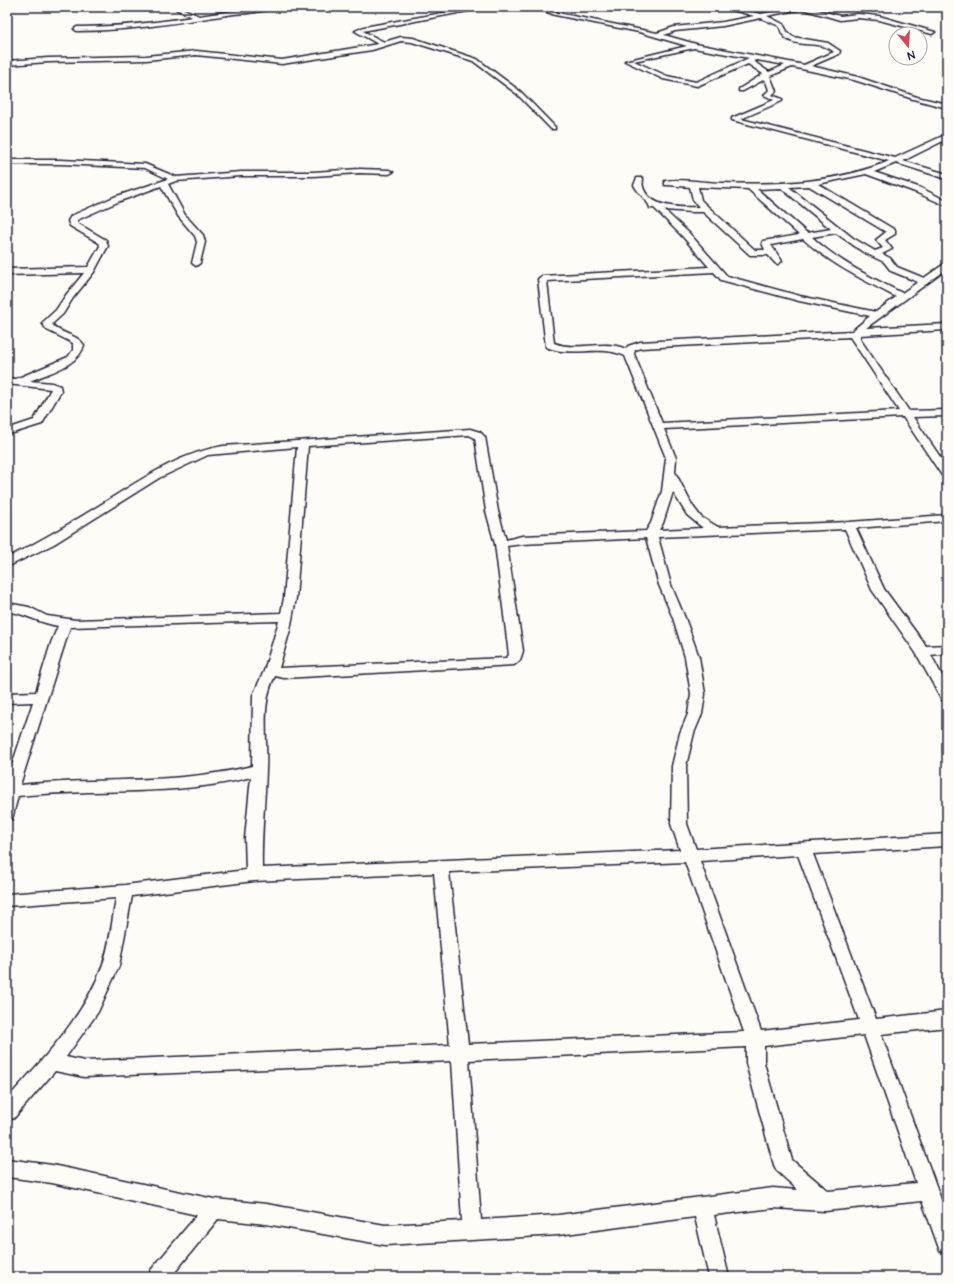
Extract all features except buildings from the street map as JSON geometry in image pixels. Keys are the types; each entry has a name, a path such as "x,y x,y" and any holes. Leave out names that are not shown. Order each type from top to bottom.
{"street":[{"path":"175,7 200,19"},
{"path":"77,29 114,29 200,19 270,7"},
{"path":"384,45 358,31 366,28 486,7"},
{"path":"537,7 566,17 658,35 695,46 805,66 856,78 915,98 947,106"},
{"path":"725,7 758,15 780,24 783,27 785,34 792,40 824,44 837,51 837,53 805,66"},
{"path":"658,35 674,29 722,24 758,15 802,7 840,18 858,16 879,18 932,32"},
{"path":"7,63 48,60 146,58 196,53 277,62 323,57 384,45 402,39 413,40 475,60 519,93 553,128"},
{"path":"695,46 628,61 665,78 697,84 759,57"},
{"path":"748,61 764,71 767,75 773,91 767,95 780,100 734,119 895,161 947,177"},
{"path":"741,90 767,75 792,64"},
{"path":"668,182 750,186 812,184 867,172 895,161 947,136"},
{"path":"7,162 62,162 145,166 175,179"},
{"path":"18,382 71,359 80,348 74,339 51,329 47,323 60,312 68,297 91,270 104,246 103,242 74,224 72,221 74,218 117,198 175,179 241,174 313,174 359,171 389,172"},
{"path":"867,172 918,190 947,204"},
{"path":"640,180 638,185 641,192 653,206 686,235 721,276 733,281 877,315"},
{"path":"163,184 182,216 199,236 201,242 196,263"},
{"path":"693,184 697,200 753,253 770,252"},
{"path":"812,184 892,232 880,240 888,249 874,254"},
{"path":"750,186 804,236 837,262 901,296"},
{"path":"782,186 850,240 887,260 894,269 924,281"},
{"path":"653,206 692,210 706,209"},
{"path":"778,260 770,252 766,245 768,242 838,230"},
{"path":"947,265 901,296 877,315 857,333 855,339 947,475"},
{"path":"716,269 542,279 549,345 561,349 620,349 629,354 671,458 668,491 657,523 651,533 665,585 679,618 692,657 698,694 695,714 687,733 679,766 679,824 755,1039 756,1062 784,1165 825,1201"},
{"path":"7,272 91,270"},
{"path":"629,354 631,348 640,345 947,327"},
{"path":"7,381 52,386 56,388 56,391 38,422 7,432"},
{"path":"658,426 947,413"},
{"path":"7,563 50,541 155,476 189,458 205,452 223,449 303,443 462,433 476,434 480,437 492,511 501,544 516,651 515,657 509,662 284,673 271,671"},
{"path":"254,875 253,838 259,770 260,695 271,671 290,598 303,443"},
{"path":"670,470 691,514 704,525 719,530"},
{"path":"501,544 522,540 850,525 947,518"},
{"path":"850,525 878,590 922,651 947,697"},
{"path":"7,607 25,610 44,620 66,623 93,624 286,616"},
{"path":"7,815 10,791 40,697 48,677 61,630 66,623"},
{"path":"922,651 947,649"},
{"path":"7,698 40,697"},
{"path":"10,791 38,788 194,781 222,778 259,770"},
{"path":"7,900 125,891 254,875 947,840"},
{"path":"803,848 870,1027 947,1244"},
{"path":"441,866 460,1052 472,1230"},
{"path":"7,1112 66,1046 93,1007 111,965 125,891"},
{"path":"51,1062 84,1069 755,1039 947,1019"},
{"path":"7,1168 52,1174 214,1209 266,1214 385,1235 558,1225 773,1198 825,1201 928,1191"},
{"path":"698,1207 703,1210 719,1277"},
{"path":"158,1277 214,1209"}]}
